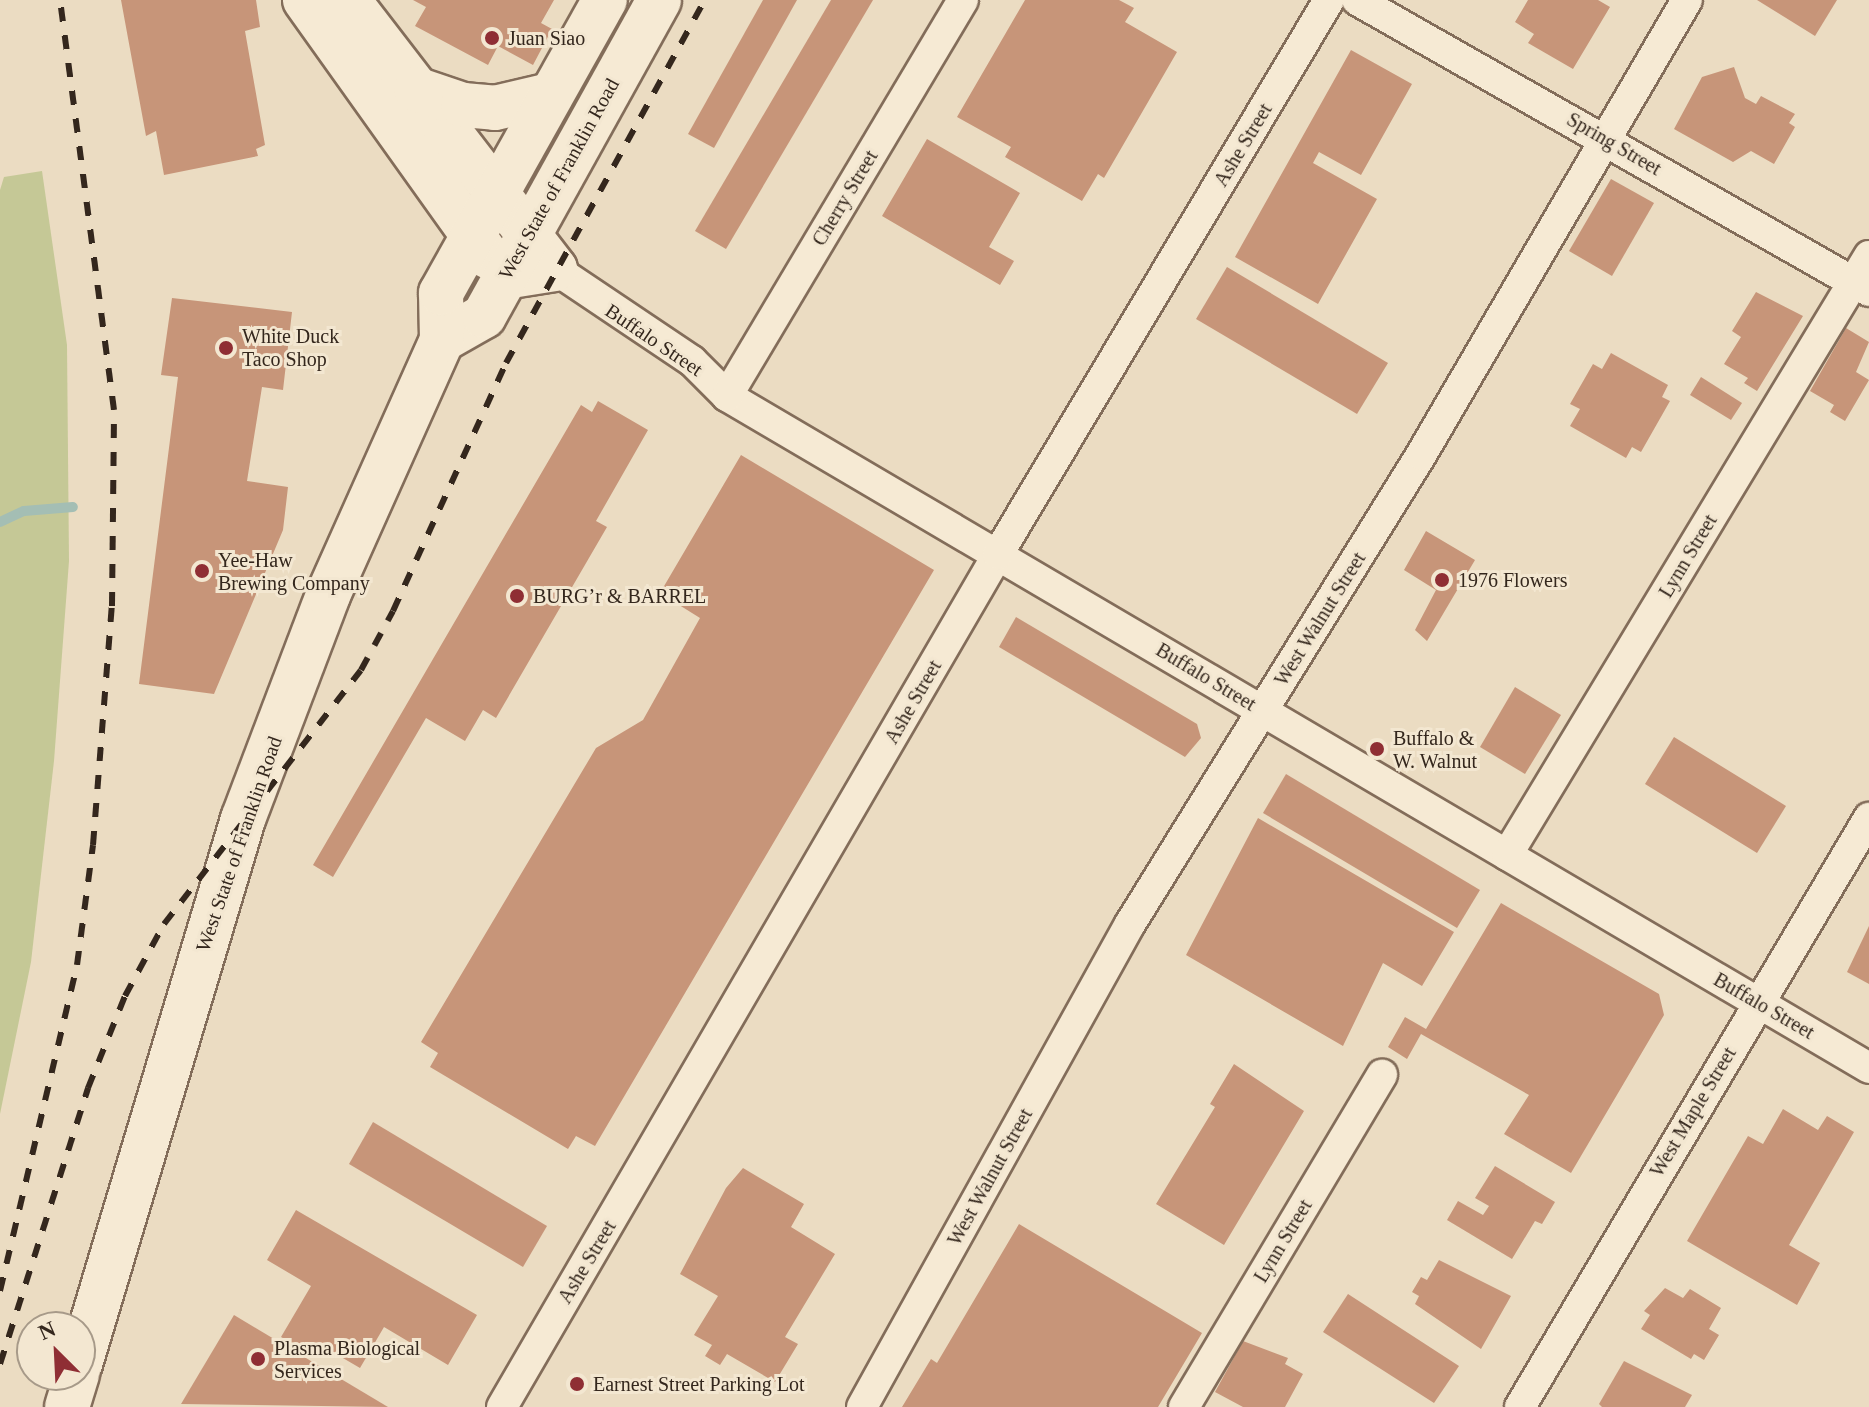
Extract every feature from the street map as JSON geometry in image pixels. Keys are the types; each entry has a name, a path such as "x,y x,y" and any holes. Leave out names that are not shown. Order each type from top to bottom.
{"main road":[{"path":"305,0 472,237 505,277 555,269"},
{"name":"Buffalo Street","path":"348,0 497,193 531,231 555,269"},
{"name":"West State of Franklin Road","path":"96,1311 243,819 328,595 442,340 441,293 605,0"},
{"name":"West State of Franklin Road","path":"442,340 484,316 659,0"},
{"path":"416,89 463,105 495,108 550,95"}],"street":[{"name":"Cherry Street","path":"727,396 963,0"},
{"name":"Ashe Street","path":"502,1407 998,554 1329,0"},
{"name":"Spring Street","path":"1357,0 1603,137 1861,287"},
{"name":"West Walnut Street","path":"862,1407 1130,924 1421,455 1603,137 1687,0"},
{"name":"Lynn Street","path":"1507,855 1861,287 1869,256"},
{"name":"Buffalo Street","path":"555,269 692,361 727,396 1869,1068"},
{"name":"West Maple Street","path":"1520,1407 1757,1002 1869,818"},
{"name":"Lynn Street","path":"1184,1407 1382,1075"}],"green space":[{"path":"42,171 67,345 69,561 54,761 31,962 0,1114 0,190 4,177"}],"building":[{"path":"121,0 256,0 260,27 245,31 265,145 256,149 258,156 164,175 156,131 146,136"},
{"name":"Juan Siao","path":"413,0 554,0 541,23 552,29 533,65 498,46 488,65 415,26 426,7"},
{"path":"763,0 797,0 714,148 688,134"},
{"path":"831,0 873,0 726,249 695,231"},
{"path":"1025,0 1119,0 1134,8 1125,22 1177,52 1104,178 1098,174 1082,201 1005,157 1011,147 957,117"},
{"path":"1528,0 1598,0 1610,7 1573,69 1528,43 1534,34 1515,22"},
{"path":"1757,0 1837,0 1815,36"},
{"path":"1351,50 1412,84 1361,175 1319,152 1313,163 1377,199 1318,304 1235,257"},
{"path":"1734,67 1745,98 1756,104 1761,96 1795,114 1789,123 1795,127 1774,164 1751,151 1733,162 1674,129 1702,77"},
{"path":"927,139 1020,193 989,247 1014,261 1000,285 882,216"},
{"path":"1611,179 1654,203 1612,276 1569,251"},
{"path":"1227,267 1388,363 1357,414 1196,319"},
{"path":"1756,292 1803,316 1757,391 1744,383 1748,378 1724,364 1741,337 1732,331"},
{"path":"172,298 292,312 283,390 262,387 247,481 288,487 283,530 214,694 139,684 178,377 161,375"},
{"path":"1846,328 1869,342 1856,372 1869,380 1845,421 1830,412 1834,405 1810,391"},
{"path":"1611,353 1668,385 1662,397 1670,401 1641,452 1632,447 1626,458 1570,426 1580,409 1570,404 1593,364 1602,369"},
{"path":"1701,377 1742,403 1731,420 1690,395"},
{"path":"598,401 648,430 596,521 607,527 496,718 483,710 465,741 426,718 333,877 313,865 581,405 592,412"},
{"path":"741,455 934,570 595,1146 576,1136 568,1149 430,1067 438,1053 421,1042 596,748 643,720 700,618 660,593"},
{"name":"1976 Flowers","path":"1426,531 1475,560 1427,641 1415,630 1436,590 1404,570"},
{"path":"1016,617 1197,724 1201,738 1185,757 999,647"},
{"path":"1515,687 1561,715 1525,774 1480,747"},
{"path":"1674,737 1786,806 1757,853 1645,784"},
{"path":"1286,774 1480,890 1457,928 1263,813"},
{"path":"1258,818 1454,932 1422,986 1383,963 1343,1046 1186,955"},
{"path":"1501,903 1659,994 1664,1015 1571,1173 1504,1134 1529,1095 1421,1034 1407,1059 1388,1047 1405,1017 1426,1029"},
{"path":"1869,926 1869,984 1847,972"},
{"path":"1234,1064 1304,1111 1224,1245 1156,1204 1215,1107 1210,1104"},
{"path":"1783,1109 1818,1130 1827,1116 1854,1132 1789,1245 1820,1263 1797,1305 1687,1241 1748,1136 1763,1144"},
{"path":"373,1122 547,1226 523,1267 349,1164"},
{"path":"1495,1166 1555,1202 1542,1224 1535,1221 1512,1259 1447,1220 1458,1201 1483,1215 1489,1206 1475,1198"},
{"path":"743,1168 804,1204 791,1227 835,1254 785,1337 798,1344 775,1382 727,1354 720,1365 705,1356 712,1345 694,1335 718,1296 680,1274 726,1188"},
{"path":"296,1210 477,1315 448,1365 384,1327 360,1368 324,1347 318,1358 281,1337 311,1286 267,1260"},
{"path":"1019,1224 1202,1333 1158,1407 902,1407 931,1359 937,1363"},
{"path":"1439,1260 1511,1296 1481,1349 1415,1304 1419,1296 1412,1292 1421,1277 1427,1280"},
{"path":"1665,1288 1683,1298 1690,1289 1721,1308 1709,1329 1719,1335 1704,1360 1694,1354 1691,1359 1641,1329 1650,1315 1644,1311"},
{"path":"1348,1294 1459,1366 1434,1403 1323,1332"},
{"name":"Plasma Biological Services","path":"234,1315 388,1407 181,1404"},
{"path":"1243,1341 1288,1358 1285,1364 1303,1374 1285,1407 1243,1407 1215,1392"},
{"path":"1624,1361 1692,1395 1685,1407 1602,1407 1599,1404"}],"waterway":[{"path":"0,522 24,511 73,507"}],"railway":[{"path":"0,1291 77,965 93,845 112,606 114,410 60,0"},
{"path":"0,1364 88,1088 125,996 164,924 361,670 393,611 506,363 705,0"}],"place":[{"name":"Juan Siao","path":"492,38"},
{"name":"White Duck Taco Shop","path":"226,348"},
{"name":"Yee-Haw Brewing Company","path":"202,571"},
{"name":"1976 Flowers","path":"1442,580"},
{"name":"BURG’r & BARREL","path":"517,596"},
{"name":"Buffalo & W. Walnut","path":"1377,749"},
{"name":"Plasma Biological Services","path":"258,1359"},
{"name":"Earnest Street Parking Lot","path":"577,1384"}]}
